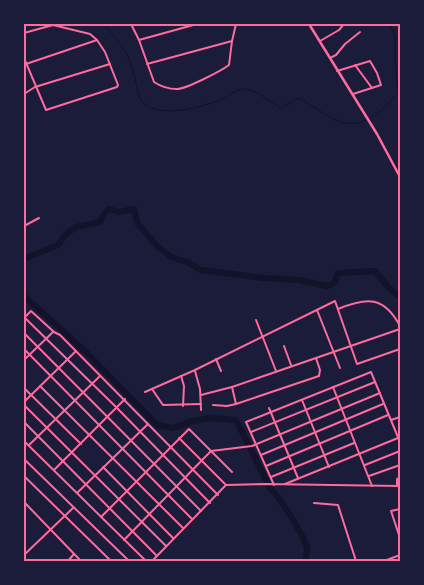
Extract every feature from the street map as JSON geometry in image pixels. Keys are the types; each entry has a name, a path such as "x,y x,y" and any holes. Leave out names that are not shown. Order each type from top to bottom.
{"main road":[{"path":"309,24 377,134 400,177"}],"street":[{"path":"131,24 155,83 169,88 182,88 229,65 236,24"},
{"path":"139,40 197,24"},
{"path":"320,41 340,30 344,24"},
{"path":"24,33 38,28 57,25 85,32 97,40 118,84 117,87 45,110 24,58"},
{"path":"330,58 336,55 342,47 360,32"},
{"path":"26,64 97,40"},
{"path":"147,64 232,41"},
{"path":"338,71 370,61 381,82 379,86 352,95"},
{"path":"24,94 35,87 110,64"},
{"path":"355,65 372,88"},
{"path":"24,226 39,218"},
{"path":"200,395 232,387 400,328 393,312 379,303 370,300 338,309"},
{"path":"145,392 195,370 335,301 357,364 400,349"},
{"path":"317,310 340,368"},
{"path":"210,503 116,407 24,318 32,312 60,335 218,495"},
{"path":"256,320 276,371"},
{"path":"24,360 54,332"},
{"path":"24,333 201,511"},
{"path":"284,346 291,366"},
{"path":"24,350 192,519"},
{"path":"76,351 24,403 166,546"},
{"path":"213,405 227,406 236,404 319,376 320,370 316,358"},
{"path":"216,359 221,370"},
{"path":"195,370 200,395 200,410"},
{"path":"274,485 246,422 371,372 400,442"},
{"path":"29,446 100,376"},
{"path":"181,376 184,386 183,406"},
{"path":"251,432 375,382"},
{"path":"40,386 183,528"},
{"path":"232,387 236,404"},
{"path":"332,387 372,486"},
{"path":"24,388 81,444"},
{"path":"152,389 163,405 183,406 201,404"},
{"path":"124,540 178,487 211,451 252,446 380,393"},
{"path":"54,471 125,399"},
{"path":"302,399 329,467"},
{"path":"261,455 384,404"},
{"path":"269,408 298,478"},
{"path":"266,466 321,445 389,415"},
{"path":"391,420 400,417"},
{"path":"24,422 157,556"},
{"path":"77,493 148,424"},
{"path":"101,517 189,429 232,472"},
{"path":"179,438 226,485 399,486 397,479 400,477"},
{"path":"282,485 398,438"},
{"path":"24,440 146,561"},
{"path":"271,477 355,442"},
{"path":"365,465 400,451"},
{"path":"24,458 129,561"},
{"path":"369,476 400,465"},
{"path":"103,467 173,538"},
{"path":"24,476 110,561"},
{"path":"154,559 226,485"},
{"path":"24,502 81,561"},
{"path":"314,503 338,505 356,561"},
{"path":"24,555 73,508"},
{"path":"400,510 391,511 400,538"},
{"path":"68,561 74,554"},
{"path":"384,561 400,555"}],"waterway":[{"path":"103,24 125,50 138,93 147,106 164,111 185,110 205,105 237,91 247,89 281,108 299,98 336,120 345,123 354,123 371,118 398,93 395,37 390,24"},
{"path":"24,259 58,245 66,234 76,227 100,222 103,215 109,209 119,212 134,209 138,224 157,246 171,257 187,262 201,270 264,278 299,280 326,286 335,282 338,273 375,271 388,287 400,297"},
{"path":"24,296 87,353 157,425 173,428 192,421 211,418 236,420 270,488 286,508 302,535 307,549 305,561"}]}
